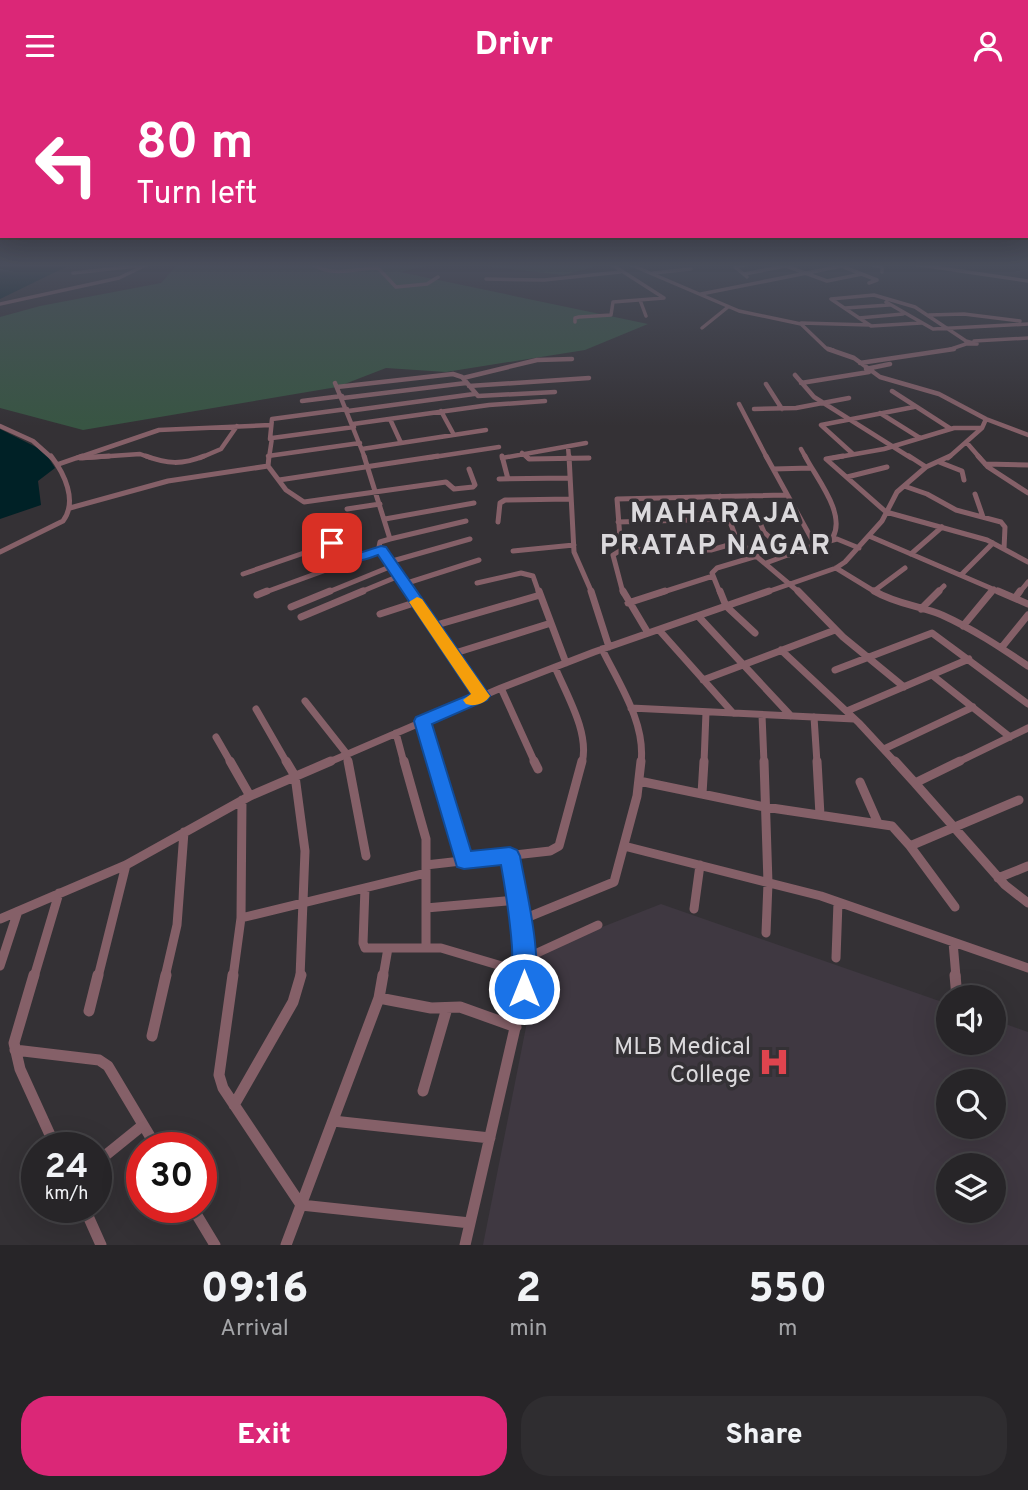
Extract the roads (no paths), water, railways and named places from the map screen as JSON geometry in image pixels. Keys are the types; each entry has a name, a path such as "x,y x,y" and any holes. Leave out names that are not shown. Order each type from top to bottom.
{"street":[{"path":"575,322 576,318"},
{"path":"702,328 715,318"},
{"path":"769,318 797,323 870,325"},
{"path":"859,318 876,327 920,323"},
{"path":"911,318 931,329 1028,323"},
{"path":"933,318 966,342 974,344"},
{"path":"973,318 986,327"},
{"path":"993,318 1028,323"},
{"path":"797,323 826,348 854,358 868,370 889,381 939,394 986,419 1028,435"},
{"path":"860,363 954,351 974,344 1027,340"},
{"path":"954,351 966,342"},
{"path":"466,382 537,360 572,359"},
{"path":"801,383 868,370 904,359"},
{"path":"390,539 369,467 336,385 453,373 466,382 474,394"},
{"path":"795,375 809,393 824,404 926,467"},
{"path":"417,377 429,400"},
{"path":"302,401 466,382 589,377"},
{"path":"766,384 782,409"},
{"path":"892,391 951,429"},
{"path":"469,470 475,485 473,487 454,489 446,482 300,502 268,466 270,425 272,419 474,394 481,396 555,392"},
{"path":"754,409 782,409 849,398"},
{"path":"271,439 441,411 545,401"},
{"path":"739,404 807,536 815,545"},
{"path":"853,454 820,426 914,407"},
{"path":"441,411 454,435"},
{"path":"880,413 920,438"},
{"path":"293,416 296,434"},
{"path":"390,419 401,443"},
{"path":"0,919 126,865 246,798 481,696 606,648 835,568 869,536 897,492 926,467 948,458 967,443 982,428 986,419"},
{"path":"59,464 159,430 270,425"},
{"path":"0,426 42,447 59,464 71,500 63,521 0,552"},
{"path":"72,459 140,454 168,464 192,461 221,449 237,426"},
{"path":"982,428 951,429 891,447 826,459 886,512 993,543 1028,562"},
{"path":"268,456 401,443 486,430"},
{"path":"508,479 501,458 586,443"},
{"path":"967,443 985,464 1028,493"},
{"path":"279,480 499,447"},
{"path":"521,919 614,882 639,781 643,747 631,708 606,648 574,545 568,447"},
{"path":"766,563 833,537 838,528 836,514 801,449"},
{"path":"522,453 526,458 589,458"},
{"path":"938,461 962,471 964,480"},
{"path":"985,464 1028,465"},
{"path":"70,508 156,482 196,474 268,466"},
{"path":"847,477 887,467"},
{"path":"773,469 811,468"},
{"path":"499,479 569,478"},
{"path":"904,486 927,494 956,510 1003,525 1004,549"},
{"path":"975,494 983,517"},
{"path":"620,538 617,499 786,495"},
{"path":"720,496 727,519 739,541 792,585 835,630 904,687"},
{"path":"748,496 764,532 789,555"},
{"path":"498,522 500,503 505,500 571,499"},
{"path":"385,519 474,503"},
{"path":"347,509 380,504"},
{"path":"618,522 727,519"},
{"path":"466,521 380,542 381,550 481,696"},
{"path":"911,554 942,527"},
{"path":"869,536 1028,604"},
{"path":"833,537 859,548"},
{"path":"291,607 391,564 470,539"},
{"path":"695,550 711,550 739,541"},
{"path":"243,574 336,542 343,544 356,559"},
{"path":"961,575 993,543"},
{"path":"513,551 574,545"},
{"path":"648,633 628,603 614,552 654,549"},
{"path":"257,594 381,550"},
{"path":"755,633 726,606 713,571 757,556"},
{"path":"404,584 479,560"},
{"path":"835,568 889,600 963,625 1002,647 1028,666"},
{"path":"874,591 905,569"},
{"path":"477,583 525,573 533,576 566,663"},
{"path":"301,617 399,576"},
{"path":"628,603 713,576"},
{"path":"1015,598 1028,582"},
{"path":"920,609 944,586"},
{"path":"963,625 994,589"},
{"path":"433,626 540,595"},
{"path":"380,614 417,603"},
{"path":"1002,647 1028,615"},
{"path":"698,616 791,716"},
{"path":"452,654 551,623"},
{"path":"659,629 733,713"},
{"path":"703,680 835,630"},
{"path":"835,670 932,633 1028,704"},
{"path":"781,650 855,719 998,878 1028,903"},
{"path":"847,711 969,659"},
{"path":"241,918 365,888 464,860 550,851 559,846 584,754 578,724 555,667"},
{"path":"932,675 1010,737"},
{"path":"501,688 538,769"},
{"path":"304,701 346,753 366,856"},
{"path":"884,750 973,707"},
{"path":"631,708 855,719"},
{"path":"234,1105 293,1002 301,974 305,851 295,776 256,709"},
{"path":"702,794 706,712"},
{"path":"762,715 768,883 766,933"},
{"path":"814,717 820,815"},
{"path":"422,721 464,860"},
{"path":"915,783 1028,728"},
{"path":"396,733 423,821 426,946"},
{"path":"216,737 246,798 241,918 219,1075 223,1089 301,1205"},
{"path":"639,781 765,807 896,828 955,907"},
{"path":"860,782 878,823"},
{"path":"910,846 1019,800"},
{"path":"152,1036 177,925 184,832"},
{"path":"624,846 838,902 1028,968"},
{"path":"465,1245 526,973 521,919 510,856"},
{"path":"89,1011 126,865"},
{"path":"694,909 700,865"},
{"path":"998,878 1028,866"},
{"path":"365,888 365,948 426,946 458,952 526,973"},
{"path":"49,1132 20,1069 15,1050 18,1026 59,893"},
{"path":"426,908 517,900"},
{"path":"836,958 838,902"},
{"path":"0,966 18,911"},
{"path":"524,959 597,925"},
{"path":"953,942 956,985"},
{"path":"286,1245 379,998 388,948"},
{"path":"379,998 431,1008 460,1007 516,1027"},
{"path":"423,1091 447,1008"},
{"path":"15,1050 99,1060 108,1066 147,1132"},
{"path":"333,1121 490,1137"},
{"path":"112,1150 143,1125"},
{"path":"301,1205 470,1223"},
{"path":"92,1223 102,1245"},
{"path":"202,1223 215,1245"}],"water":[{"path":"0,429 44,451 55,468 38,481 41,505 0,519"}],"place":[{"name":"MLB Medical College","path":"774,1062"}],"district":[{"name":"MAHARAJA PRATAP NAGAR","path":"716,531"}]}
